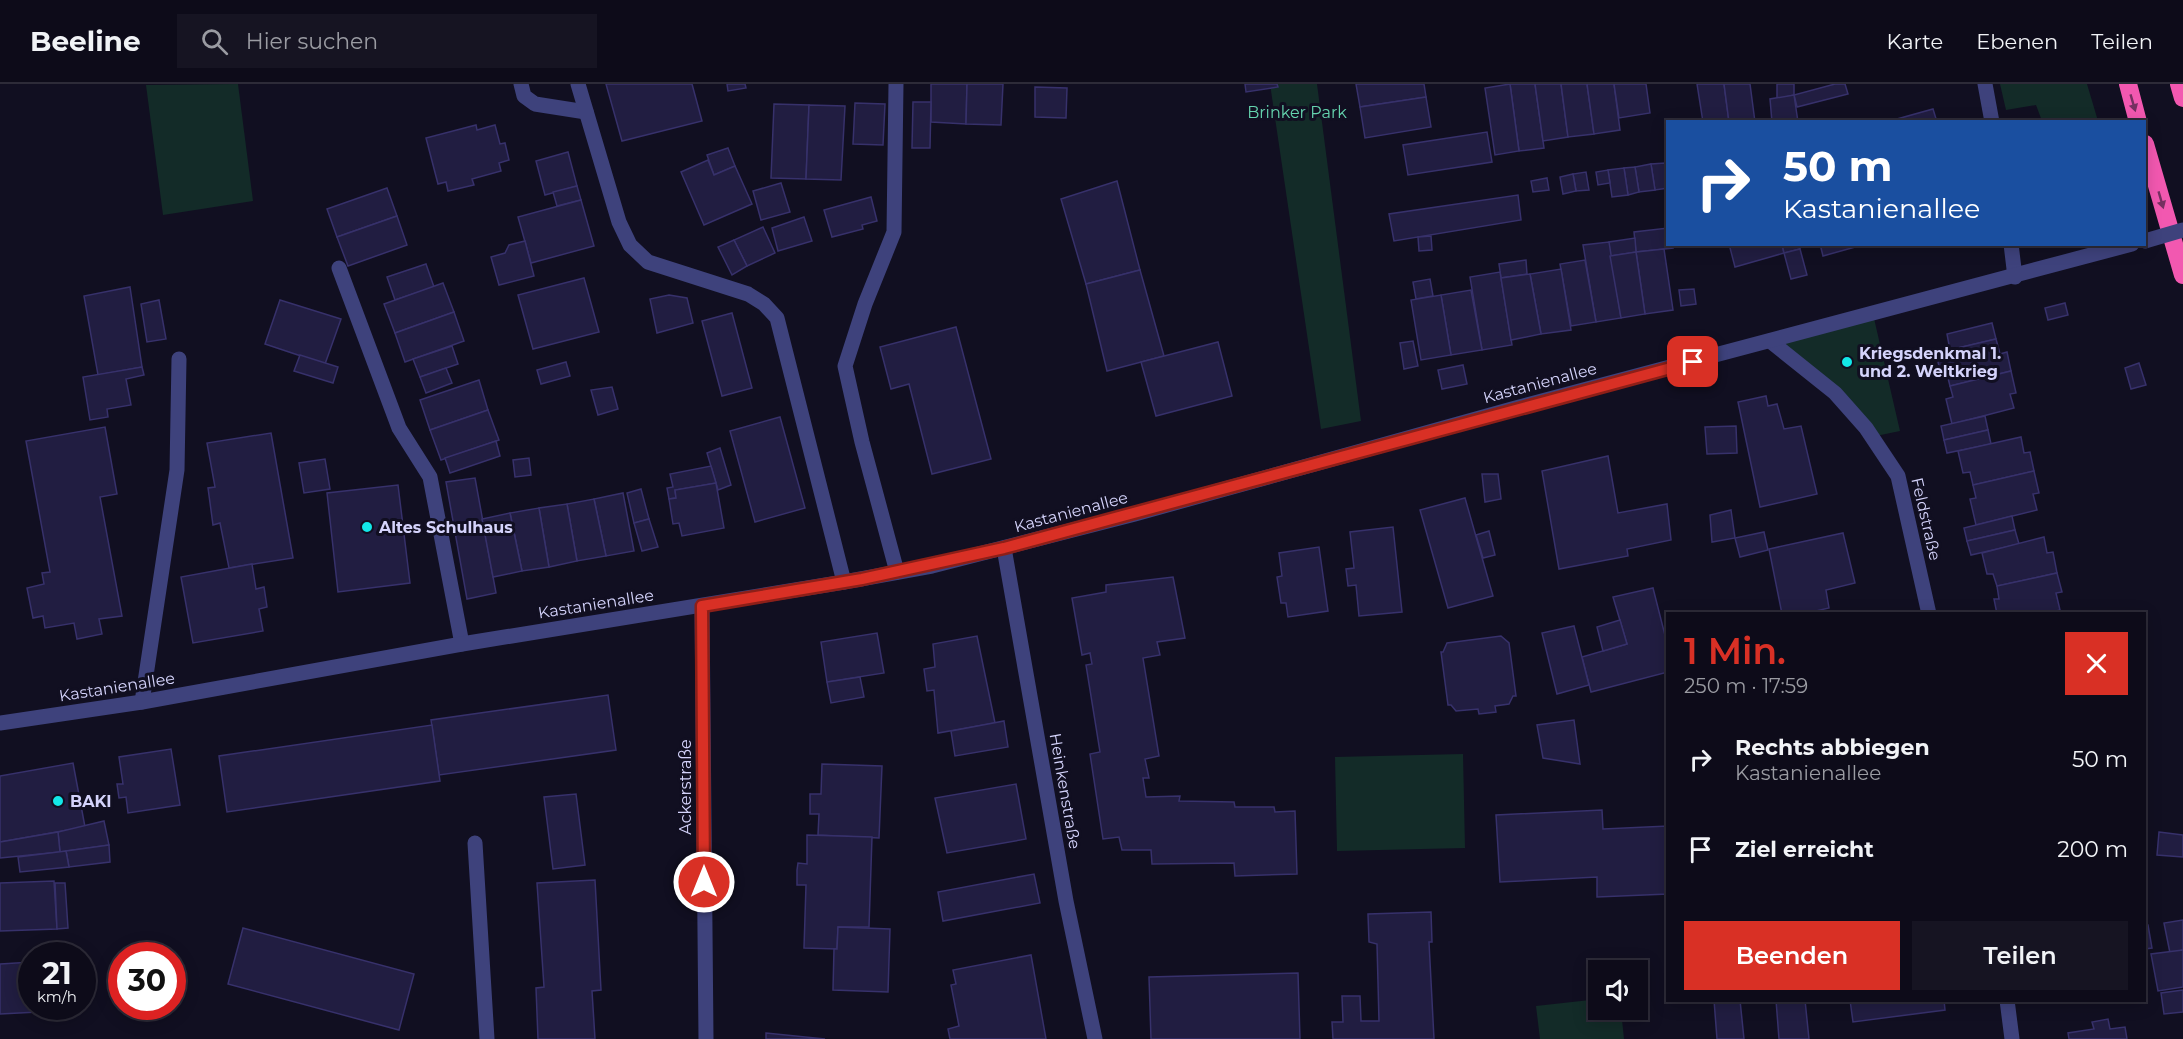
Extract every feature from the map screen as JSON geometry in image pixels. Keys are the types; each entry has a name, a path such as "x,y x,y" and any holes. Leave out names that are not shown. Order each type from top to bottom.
{"highway":[{"path":"2128,84 2137,120"},
{"path":"2179,84 2183,98"},
{"path":"2146,147 2183,275"}],"street":[{"path":"521,84 524,96 535,104 586,112"},
{"path":"578,84 619,222 630,245 648,262 748,294 764,304 777,318 844,582"},
{"path":"896,84 894,232 865,304 845,366 862,442 897,572"},
{"path":"1985,84 1992,120"},
{"path":"2146,241 2183,230"},
{"path":"2011,246 2015,277"},
{"name":"Kastanienallee","path":"0,723 142,702 462,644 897,572 1004,548 2127,246"},
{"path":"339,268 399,428 430,477 462,644"},
{"name":"Feldstraße","path":"1770,341 1835,393 1866,428 1898,476 1929,612"},
{"path":"142,702 177,471 179,359"},
{"name":"Heinkenstraße","path":"1004,548 1066,901 1095,1039"},
{"name":"Ackerstraße","path":"702,606 706,1039"},
{"path":"475,843 487,1039"},
{"path":"2007,1002 2012,1039"}],"green space":[{"path":"238,84 253,201 163,215 146,85"},
{"name":"Brinker Park","path":"1270,84 1317,84 1361,421 1321,429"},
{"path":"2000,84 2087,84 2098,120 2042,120 2036,105 2006,110"},
{"path":"1873,314 1900,431 1871,437 1770,341"},
{"path":"1463,754 1465,848 1337,851 1335,757"},
{"path":"1588,1000 1588,1020 1622,1020 1624,1039 1540,1039 1536,1006"}],"building":[{"path":"606,84 692,84 702,121 622,141"},
{"path":"727,84 745,84 746,88 728,91"},
{"path":"931,84 967,84 966,124 931,122"},
{"path":"967,84 1003,84 1001,125 966,124"},
{"path":"1245,84 1277,84 1278,87 1246,92"},
{"path":"1356,84 1424,84 1426,97 1360,107"},
{"path":"1510,84 1535,84 1544,148 1519,151"},
{"path":"1510,84 1519,151 1495,155 1485,88"},
{"path":"1535,84 1561,84 1568,137 1543,141"},
{"path":"1561,84 1587,84 1594,134 1568,137"},
{"path":"1587,84 1614,84 1620,130 1594,134"},
{"path":"1614,84 1646,84 1650,113 1619,118"},
{"path":"1697,84 1724,84 1729,120 1703,120"},
{"path":"1724,84 1750,84 1755,120 1729,120"},
{"path":"1777,84 1794,84 1794,95 1777,99"},
{"path":"1835,84 1845,84 1848,94 1797,107 1794,95"},
{"path":"1035,87 1067,88 1066,118 1035,117"},
{"path":"1794,95 1798,120 1772,120 1770,99"},
{"path":"1426,97 1431,127 1365,138 1360,107"},
{"path":"913,102 931,102 930,148 912,148"},
{"path":"855,103 885,104 883,145 853,144"},
{"path":"774,104 809,105 806,179 771,178"},
{"path":"809,105 845,106 841,180 806,179"},
{"path":"1933,109 1936,120 1894,120"},
{"path":"476,125 477,130 495,125 500,144 505,143 509,160 499,163 501,171 472,179 474,185 448,191 446,182 438,184 426,138"},
{"path":"1487,132 1492,162 1408,175 1403,145"},
{"path":"728,148 735,166 714,175 707,155"},
{"path":"568,152 577,186 545,195 536,161"},
{"path":"708,160 714,175 735,166 752,204 704,225 681,172"},
{"path":"1665,163 1666,188 1655,190 1651,164"},
{"path":"1651,164 1655,190 1639,192 1635,167"},
{"path":"1635,167 1639,192 1628,195 1624,168"},
{"path":"1624,168 1628,195 1612,197 1608,170"},
{"path":"1608,170 1610,183 1598,185 1596,172"},
{"path":"1586,172 1589,190 1576,191 1573,174"},
{"path":"1573,174 1576,191 1563,194 1560,177"},
{"path":"1547,178 1549,190 1533,192 1531,181"},
{"path":"1117,181 1140,270 1086,284 1061,199"},
{"path":"781,183 790,212 761,220 753,191"},
{"path":"577,186 581,200 557,206 553,192"},
{"path":"387,188 397,216 337,237 327,209"},
{"path":"1518,195 1521,220 1394,241 1389,214"},
{"path":"871,197 877,221 862,225 863,229 832,237 824,210"},
{"path":"581,200 594,246 531,263 518,217"},
{"path":"397,216 407,245 348,266 337,237"},
{"path":"804,217 812,241 778,251 772,228"},
{"path":"763,227 775,253 747,266 734,240"},
{"path":"1666,228 1666,246 1673,248 1636,252 1634,232"},
{"path":"1431,236 1432,250 1419,251 1418,237"},
{"path":"1635,238 1636,252 1610,256 1609,242"},
{"path":"734,240 747,266 732,275 718,247"},
{"path":"525,241 534,276 499,285 491,257 505,253 509,245"},
{"path":"1609,242 1621,318 1596,322 1583,245"},
{"path":"1730,246 1782,246 1784,253 1735,267"},
{"path":"1782,246 1799,246 1800,249 1784,253"},
{"path":"1820,246 1859,246 1823,256"},
{"path":"1664,249 1673,310 1645,314 1636,252"},
{"path":"1800,249 1807,275 1791,279 1784,253"},
{"path":"1636,252 1645,314 1621,318 1610,256"},
{"path":"1526,260 1527,274 1501,278 1499,264"},
{"path":"1585,260 1596,322 1571,326 1560,264"},
{"path":"426,264 434,287 395,300 387,277"},
{"path":"1561,269 1571,330 1541,334 1530,274"},
{"path":"1140,270 1164,356 1107,371 1086,284"},
{"path":"1500,272 1512,345 1482,350 1470,277"},
{"path":"1530,274 1541,334 1511,340 1501,278"},
{"path":"584,278 599,332 533,349 518,295"},
{"path":"1430,279 1433,296 1416,299 1413,282"},
{"path":"443,283 454,312 395,333 384,304"},
{"path":"130,287 142,367 98,375 84,296"},
{"path":"1694,289 1696,304 1681,306 1679,290"},
{"path":"1471,290 1482,350 1451,355 1441,295"},
{"path":"669,295 687,298 693,323 657,333 650,299"},
{"path":"1441,295 1451,355 1421,360 1411,300"},
{"path":"159,300 166,339 147,342 141,304"},
{"path":"280,300 341,319 325,364 265,344"},
{"path":"2065,303 2068,315 2048,320 2045,308"},
{"path":"454,312 464,341 405,362 395,333"},
{"path":"732,313 752,388 722,396 702,321"},
{"path":"1992,323 1996,339 1950,350 1947,334"},
{"path":"956,327 991,459 932,474 909,384 891,389 880,347"},
{"path":"1996,339 2000,354 2007,352 2011,371 1950,386 1947,374 1941,375 1936,353"},
{"path":"1413,341 1418,366 1404,369 1400,343"},
{"path":"1218,342 1232,396 1156,416 1141,362"},
{"path":"452,346 458,364 420,377 413,359"},
{"path":"300,355 338,367 333,383 294,371"},
{"path":"566,362 570,376 541,384 537,370"},
{"path":"2139,363 2146,385 2131,389 2125,368"},
{"path":"1463,365 1467,384 1442,389 1438,370"},
{"path":"142,367 144,375 126,379 131,405 107,409 108,417 90,420 83,377"},
{"path":"446,368 452,383 426,393 420,377"},
{"path":"2011,371 2016,393 2010,394 2014,408 1952,424 1946,399 1953,397 1950,386"},
{"path":"479,380 488,410 430,430 420,400"},
{"path":"612,387 618,409 598,415 591,390"},
{"path":"1766,396 1768,406 1777,404 1784,429 1801,426 1817,494 1760,507 1738,402"},
{"path":"488,410 499,440 441,460 430,430"},
{"path":"1985,416 1988,430 1944,440 1941,426"},
{"path":"780,417 805,508 755,522 730,431"},
{"path":"1736,426 1737,453 1707,454 1705,427"},
{"path":"105,427 117,494 100,497 122,616 99,619 102,634 77,639 74,623 45,628 43,616 33,618 27,588 44,584 42,573 50,572 26,441"},
{"path":"1988,430 1991,444 1947,453 1944,440"},
{"path":"271,433 293,558 229,568 220,523 213,525 208,488 215,487 207,443"},
{"path":"2021,437 2024,453 2030,452 2034,471 1973,485 1970,472 1963,473 1958,451"},
{"path":"496,441 500,456 450,473 445,458"},
{"path":"720,448 731,485 718,490 707,453"},
{"path":"1608,456 1618,513 1667,504 1671,540 1627,549 1628,556 1559,569 1542,471"},
{"path":"529,458 531,475 515,477 513,460"},
{"path":"325,459 330,489 304,493 299,463"},
{"path":"711,466 716,483 675,490 676,498 669,499 667,488 673,487 670,474"},
{"path":"2034,471 2039,493 2033,494 2037,510 1976,525 1970,499 1976,498 1973,485"},
{"path":"1482,474 1498,474 1501,499 1485,502"},
{"path":"475,478 496,593 467,599 446,482"},
{"path":"716,483 724,528 682,536 679,523 673,524 669,499 676,498 675,490"},
{"name":"Altes Schulhaus","path":"398,485 410,583 338,592 327,493"},
{"path":"641,489 649,519 634,523 627,493"},
{"path":"623,493 634,551 606,556 594,499"},
{"path":"1465,498 1493,596 1448,608 1420,510"},
{"path":"594,499 606,556 577,561 567,504"},
{"path":"567,504 577,561 549,567 539,508"},
{"path":"539,508 549,567 522,571 510,513"},
{"path":"1731,510 1735,538 1712,542 1710,515"},
{"path":"510,513 522,571 493,577 482,519"},
{"path":"2012,516 2015,530 1967,541 1964,528"},
{"path":"649,519 658,547 642,551 634,523"},
{"path":"1393,527 1402,612 1359,616 1356,585 1348,586 1346,569 1354,568 1350,532"},
{"path":"2015,530 2019,544 1971,555 1967,541"},
{"path":"1489,531 1495,555 1483,558 1476,535"},
{"path":"1764,532 1768,550 1740,557 1735,538"},
{"path":"1843,533 1855,583 1826,590 1829,608 1812,612 1782,612 1769,549"},
{"path":"2044,537 2047,553 2053,552 2057,573 1997,586 1993,574 1987,574 1982,553"},
{"path":"1319,547 1328,611 1288,617 1286,603 1281,603 1277,577 1282,576 1279,553"},
{"path":"252,564 256,589 264,587 267,607 259,609 263,631 193,643 181,577"},
{"path":"2057,573 2062,592 2056,593 2060,610 1997,612 1994,599 1999,599 1997,586"},
{"path":"1173,577 1185,638 1157,642 1160,655 1143,658 1159,756 1145,759 1149,778 1143,778 1146,797 1180,796 1179,801 1234,802 1235,807 1274,807 1275,812 1295,811 1297,874 1235,876 1234,863 1152,864 1151,850 1122,850 1119,837 1103,839 1090,754 1100,752 1086,665 1092,664 1090,653 1082,655 1072,598 1106,592 1106,585"},
{"path":"1653,588 1666,639 1666,673 1591,692 1582,657 1627,644 1613,597"},
{"path":"1620,620 1627,644 1603,651 1597,627"},
{"path":"1574,626 1589,685 1557,694 1542,633"},
{"path":"877,633 884,673 827,682 821,642"},
{"path":"977,636 995,723 938,733 934,690 927,691 924,669 935,667 933,644"},
{"path":"1501,636 1509,643 1516,696 1513,696 1509,704 1495,706 1496,712 1479,714 1478,709 1456,711 1448,705 1441,652 1447,643"},
{"path":"860,677 864,697 831,703 827,682"},
{"path":"608,695 616,750 439,775 431,720"},
{"path":"1574,720 1580,764 1543,758 1537,725"},
{"path":"1004,721 1008,747 955,756 951,731"},
{"path":"432,725 440,781 227,812 219,756"},
{"path":"171,749 180,805 128,813 126,797 119,798 117,784 123,784 119,757"},
{"path":"73,763 85,827 0,842 0,776"},
{"path":"822,764 882,766 879,838 818,835 819,814 810,814 810,794 821,794"},
{"path":"1016,784 1026,839 947,853 935,798"},
{"path":"576,794 585,865 553,869 544,797"},
{"path":"1602,810 1603,829 1666,826 1666,894 1597,897 1597,877 1500,882 1496,815"},
{"path":"104,821 109,845 60,852 58,832"},
{"path":"58,832 60,852 0,858 0,842"},
{"path":"2159,832 2183,835 2183,857 2157,855"},
{"path":"807,835 872,837 869,927 838,927 837,949 804,948 806,885 797,885 797,870 798,863 807,864"},
{"path":"109,845 110,862 69,867 66,851"},
{"path":"66,851 69,867 20,872 18,857"},
{"path":"1034,874 1040,903 943,921 938,892"},
{"path":"595,880 601,990 592,991 595,1039 538,1039 536,988 544,987 537,883"},
{"path":"54,881 57,929 0,931 0,883"},
{"path":"55,883 65,883 68,928 57,929"},
{"path":"1431,912 1432,942 1429,942 1434,1039 1333,1039 1332,1022 1343,1022 1342,996 1360,996 1361,1021 1379,1021 1377,944 1369,942 1368,914"},
{"path":"2183,920 2183,950 2170,953 2164,923"},
{"path":"2146,925 2148,925 2152,948 2146,949"},
{"path":"838,927 890,929 888,992 833,990 834,949 837,949"},
{"path":"243,928 414,974 399,1030 228,984"},
{"path":"2183,950 2183,987 2158,991 2151,954"},
{"path":"1031,955 1046,1039 950,1039 948,1029 959,1026 951,985 956,984 953,970"},
{"path":"18,963 18,1013 0,1014 0,964"},
{"path":"1298,973 1300,1039 1151,1039 1149,977"},
{"path":"2183,990 2183,1012 2164,1014 2161,993"},
{"path":"1714,1002 1740,1002 1744,1039 1717,1039"},
{"path":"1776,1002 1805,1002 1809,1039 1779,1039"},
{"path":"1850,1002 1944,1002 1945,1010 1853,1022"},
{"path":"2108,1019 2110,1029 2125,1027 2127,1039 2069,1039 2068,1033 2094,1029 2092,1022"},
{"path":"766,1033 825,1039 766,1039"}],"place":[{"name":"Kriegsdenkmal 1. und 2. Weltkrieg","path":"1847,362"},
{"name":"Altes Schulhaus","path":"367,527"},
{"name":"BAKI","path":"58,801"}],"route":[{"path":"704,882 702,606 932,566 1135,514 1512,409 1693,362"}]}
